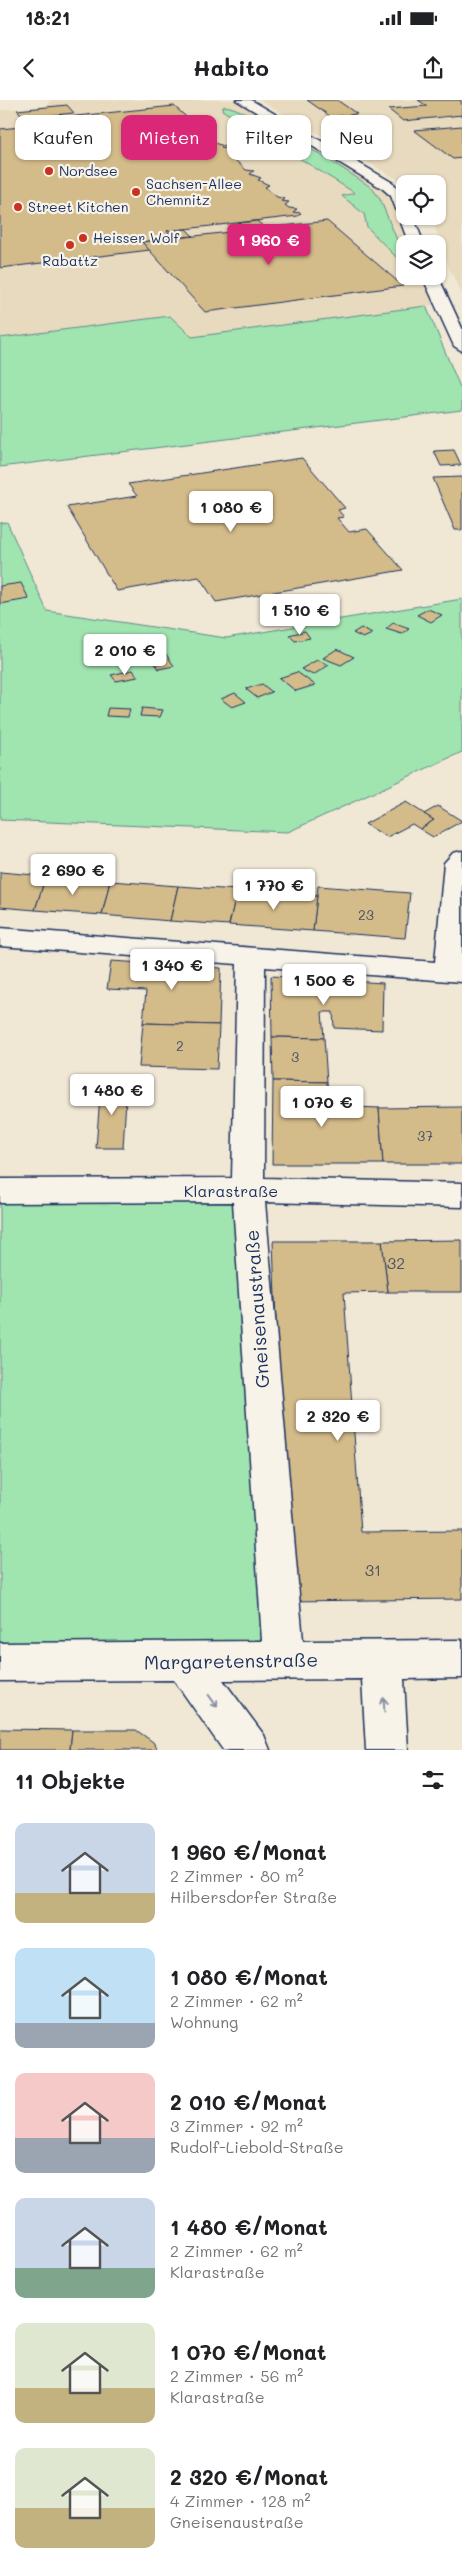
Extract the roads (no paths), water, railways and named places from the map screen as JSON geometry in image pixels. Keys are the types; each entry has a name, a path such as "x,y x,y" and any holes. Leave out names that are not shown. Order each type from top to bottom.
{"street":[{"path":"242,100 388,186 396,194"},
{"path":"434,285 462,346"},
{"path":"0,937 455,972 457,863 462,859"},
{"name":"Gneisenaustraße","path":"251,956 248,1190 284,1660"},
{"name":"Klarastraße","path":"0,1191 248,1190 462,1195"},
{"path":"382,1659 387,1750"},
{"name":"Margaretenstraße","path":"0,1662 462,1659"},
{"path":"184,1662 249,1750"}],"place":[{"name":"Nordsee","path":"49,171"},
{"name":"Sachsen-Allee Chemnitz","path":"136,192"},
{"name":"Street Kitchen","path":"18,207"},
{"name":"Heisser Wolf","path":"83,238"},
{"name":"Rabattz","path":"70,245"}]}
